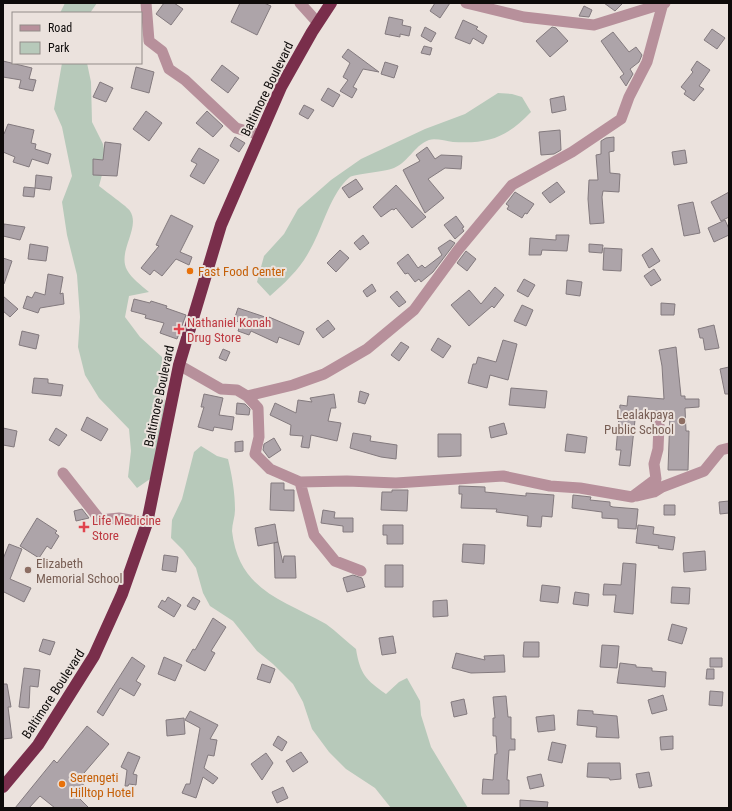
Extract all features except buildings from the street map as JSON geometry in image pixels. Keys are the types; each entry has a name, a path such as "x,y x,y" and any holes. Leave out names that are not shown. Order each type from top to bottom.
{"highway":[{"name":"Baltimore Boulevard","path":"3,787 38,745 94,656 122,594 147,523 179,365 221,225 281,87 331,3"}],"street":[{"path":"146,3 149,41 162,51 169,69 185,80 236,128 260,135"},
{"path":"300,3 318,23"},
{"path":"466,3 524,17 594,25 663,3"},
{"path":"247,396 293,385 324,374 367,349 414,310 458,250 512,185 572,152 621,118 629,97 647,62 663,3"},
{"path":"179,365 221,389 237,390 247,396 258,408 259,437 255,454 270,469 300,482 347,481 396,483 503,476 550,486 580,488 632,497 654,492 662,487 704,470 721,450 729,448"},
{"path":"632,497 656,478 654,464 658,449 659,425"},
{"path":"63,473 100,520 119,518 147,523"},
{"path":"300,482 314,535 335,561 361,571"}],"green space":[{"path":"65,3 97,3 91,12 60,12"},
{"path":"62,64 87,64 91,82 92,122 103,144 106,160 99,186 130,211 133,218 133,225 126,247 125,263 131,276 149,292 129,296 125,317 140,337 162,357 162,367 157,389 163,398 175,409 160,472 137,488 128,477 131,451 129,429 99,398 85,375 78,347 80,317 77,275 67,235 62,202 72,176 62,127 54,109"},
{"path":"498,93 512,94 522,97 531,112 513,128 496,138 477,142 453,142 431,139 419,146 397,167 350,177 343,183 332,201 311,248 303,262 293,274 270,296 257,282 264,256 284,234 298,209 331,180 361,159 425,129 465,114"},
{"path":"201,446 217,456 228,459 235,503 232,531 236,551 243,567 253,580 265,591 326,624 356,649 362,671 365,676 373,685 386,694 399,682 407,678 420,701 421,715 431,747 468,808 391,808 375,788 346,769 329,752 312,729 303,702 293,684 273,664 257,651 233,621 210,606 203,593 196,568 183,550 171,538 172,520 182,499 194,452"}],"place":[{"name":"Fast Food Center","path":"190,271"},
{"name":"Nathaniel Konah Drug Store","path":"179,329"},
{"name":"Lealakpaya Public School","path":"682,421"},
{"name":"Life Medicine Store","path":"84,527"},
{"name":"Elizabeth Memorial School","path":"28,570"},
{"name":"Serengeti Hilltop Hotel","path":"62,784"}]}
